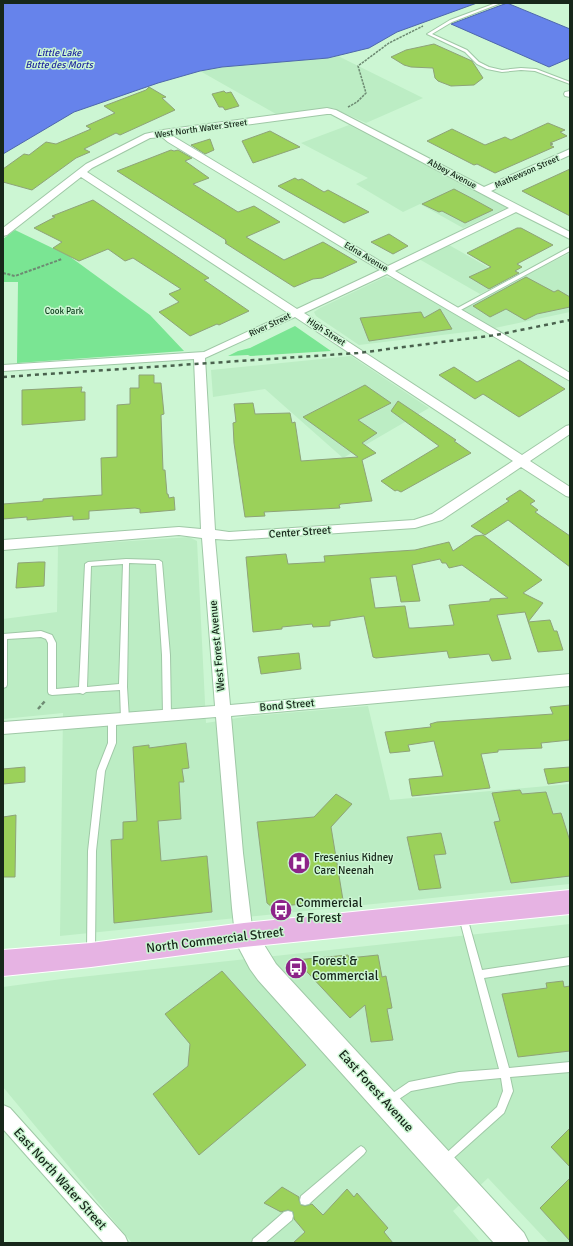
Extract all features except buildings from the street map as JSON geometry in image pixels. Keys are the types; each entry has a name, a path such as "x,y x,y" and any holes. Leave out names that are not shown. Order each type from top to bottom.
{"main road":[{"name":"North Commercial Street","path":"3,963 91,955 244,935 570,902"}],"street":[{"name":"West North Water Street","path":"3,233 88,166 144,138 163,133 321,112 333,112"},
{"name":"Abbey Avenue","path":"333,112 570,236"},
{"name":"Edna Avenue","path":"163,133 178,144 455,311 570,378"},
{"name":"Mathewson Street","path":"484,191 570,152"},
{"name":"High Street","path":"80,173 88,176 570,493"},
{"name":"River Street","path":"3,368 199,356 213,352 516,208"},
{"name":"West Forest Avenue","path":"199,356 209,535 236,881 244,935"},
{"name":"Center Street","path":"3,545 178,531 189,531 209,535 244,536 427,522 437,517 570,429"},
{"name":"Bond Street","path":"3,728 166,716 570,680"},
{"name":"East Forest Avenue","path":"244,935 259,961 268,972 514,1243"},
{"name":"East North Water Street","path":"3,1115 118,1243"}],"lane":[{"path":"499,3 451,21 428,34 466,51 478,63 488,68 502,71 521,69 536,70 570,83"},
{"path":"455,311 570,249"},
{"path":"91,955 92,851 101,771 112,743 119,719 123,687 126,561"},
{"path":"82,691 88,564 126,561 159,562 166,655 166,716"},
{"path":"3,685 4,637 41,634 49,637 52,643 52,692 123,687"},
{"path":"441,1164 501,1110 508,1091 505,1072 462,913"},
{"path":"478,975 570,961"},
{"path":"387,1103 409,1088 459,1077 570,1067"},
{"path":"305,1200 361,1151"},
{"path":"257,1243 288,1216"}],"path":[{"path":"333,112 345,108 365,96 366,91 358,66 370,55 408,32 423,26"},
{"path":"3,273 15,276 62,259"}],"shaded area":[{"path":"338,56 423,98 366,123 333,108 276,114 200,71 222,67"},
{"path":"349,125 506,208 463,228 420,204 403,212 356,184 368,178 301,143"},
{"path":"449,245 509,279 480,294 419,259"},
{"path":"570,253 570,312 495,328 461,308"},
{"path":"385,277 395,279 483,330 359,345 316,316 314,312 320,308"},
{"path":"351,356 429,408 343,458 265,389 213,397 211,370"},
{"path":"189,537 197,541 206,723 250,716 368,706 390,800 570,784 570,884 60,936 63,713 3,719 3,619 57,612 58,546"},
{"path":"570,924 570,1243 549,1243 488,1178 453,1211 481,1243 132,1243 3,1087 3,987 62,979"}],"green space":[{"name":"Cook Park","path":"15,230 69,256 150,315 184,351 17,363 18,282 3,282 3,239"},
{"path":"295,326 331,351 228,356 238,351 250,348"}],"water":[{"name":"Little Lake Butte des Morts","path":"3,3 477,3 397,32 369,48 328,58 222,67 200,71 158,83 74,112 3,154"},
{"path":"507,3 570,29 570,58 549,67 451,24"}],"railway":[{"path":"3,377 358,353 496,335 570,320"}],"place":[{"name":"Fresenius Kidney Care Neenah","path":"299,863"},
{"name":"Commercial & Forest","path":"281,910"},
{"name":"Forest & Commercial","path":"296,968"}]}
